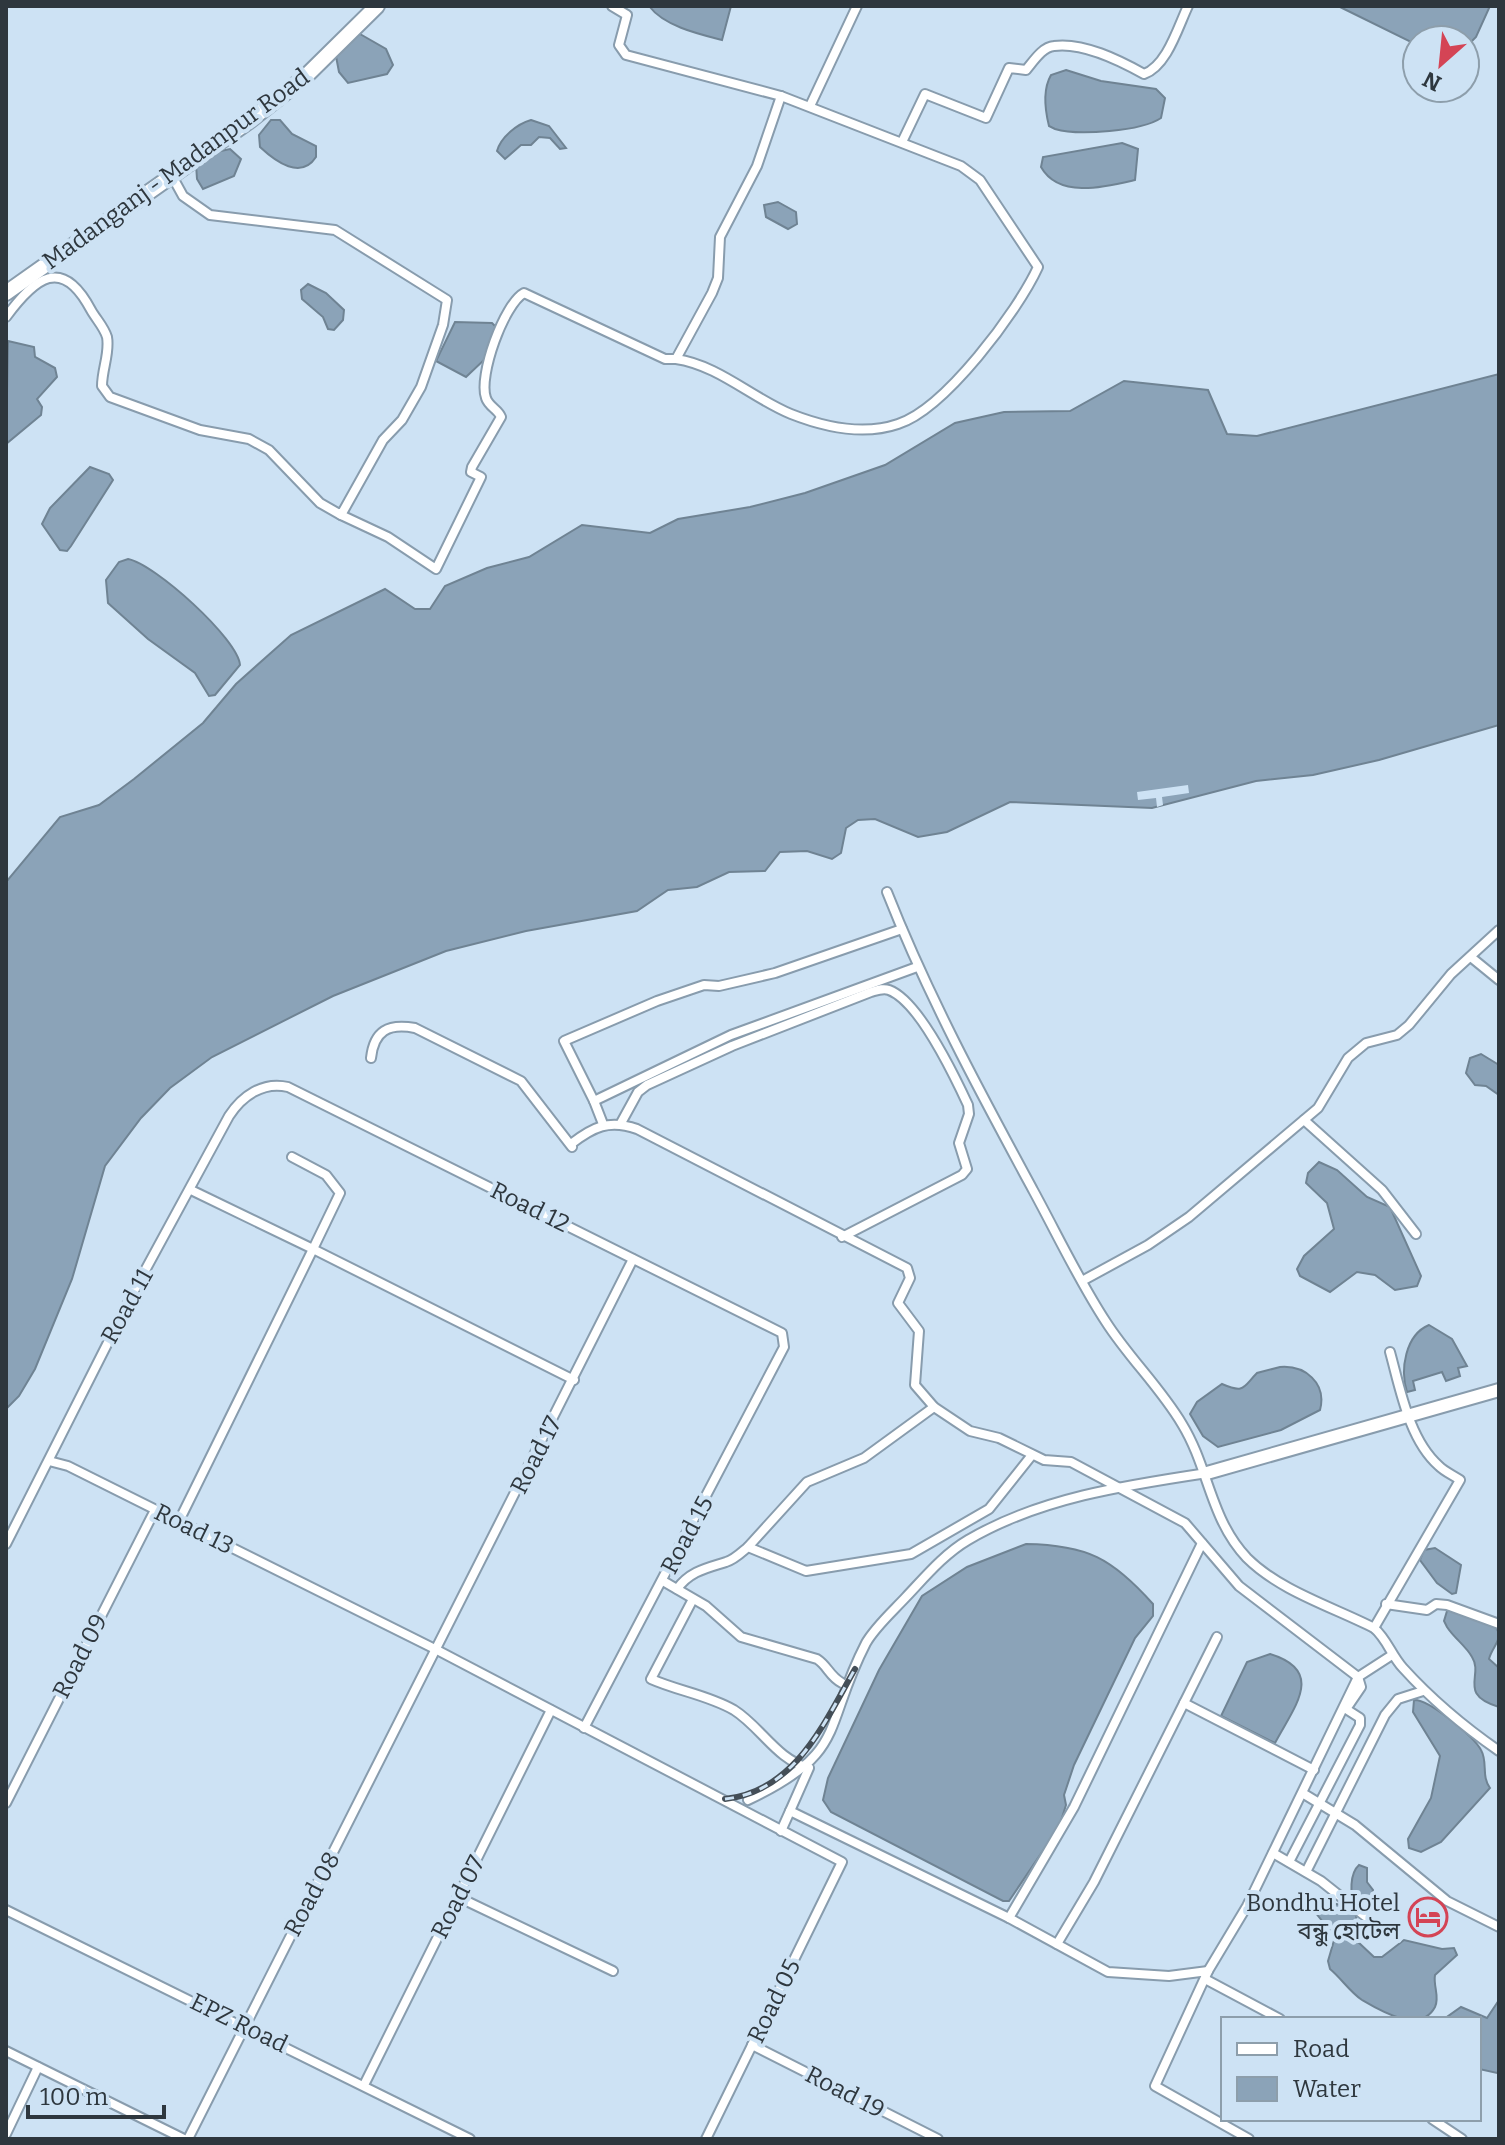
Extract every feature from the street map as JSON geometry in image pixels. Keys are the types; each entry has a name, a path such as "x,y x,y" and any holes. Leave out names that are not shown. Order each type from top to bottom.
{"main road":[{"name":"Madanganj - Madanpur Road","path":"6,293 305,77 377,6"}],"street":[{"path":"6,317 37,281 51,275 67,280 84,296 106,332 108,348 102,386 110,397 200,430 249,439 269,450 320,503 388,537 436,569 481,477 471,472 472,467 501,417 487,401 485,384 497,336 519,296 530,294 605,333 665,359 702,366 787,412 838,428 879,428 900,424 947,390 976,359 1038,267 975,174 902,142 781,96 626,55 619,45 627,15 612,6"},
{"path":"810,106 857,6"},
{"path":"902,142 925,94 986,118 1009,68 1026,70 1044,50 1054,46 1089,50 1144,74 1152,71 1165,54 1188,6"},
{"path":"676,359 718,278 720,237 757,166 781,96"},
{"path":"171,175 183,196 210,215 335,230 447,300 436,347 421,387 402,420 383,440 341,515"},
{"path":"887,892 917,967 974,1082 1107,1324 1169,1403 1207,1473 1209,1494 1218,1514 1248,1558 1302,1593 1374,1628 1383,1635 1392,1655 1423,1691 1499,1751"},
{"path":"603,1124 564,1041 617,1016 692,989 775,973 902,929"},
{"path":"1082,1281 1148,1245 1189,1217 1326,1099 1348,1058 1366,1043 1397,1035 1451,974 1499,930"},
{"path":"1472,958 1499,980"},
{"path":"594,1101 731,1035 917,967"},
{"path":"621,1123 638,1092 682,1068 871,992 885,988 895,993 912,1009 968,1105 968,1120 959,1143 967,1169 962,1175 842,1237"},
{"path":"371,1058 373,1042 380,1032 400,1025 415,1028 521,1081 572,1146 603,1124 621,1123 911,1272 898,1303 919,1331 915,1385 934,1407 970,1431 999,1438 1051,1462 1071,1462 1185,1523 1239,1586 1358,1677 1361,1687 1346,1709 1360,1718 1360,1725 1289,1862"},
{"name":"Road 11","path":"6,1544 135,1289 236,1105 268,1085"},
{"name":"Road 12","path":"268,1085 288,1087 782,1333 785,1340"},
{"path":"1304,1120 1382,1190 1416,1234"},
{"path":"179,1521 340,1193 326,1175 292,1157"},
{"path":"191,1190 574,1380"},
{"name":"Road 17","path":"437,1650 633,1259"},
{"name":"Road 15","path":"584,1728 723,1468 785,1340"},
{"path":"1374,1628 1460,1480 1438,1466 1428,1454 1409,1416 1390,1352"},
{"path":"748,1800 785,1783 809,1766 828,1743 868,1640 952,1552 982,1533 1040,1510 1119,1487 1207,1473 1499,1390"},
{"path":"677,1589 693,1574 717,1562 726,1562 748,1547 807,1482 864,1458 934,1407"},
{"path":"748,1547 806,1571 911,1554 989,1509 1032,1455"},
{"name":"Road 13","path":"49,1461 68,1466 437,1650 842,1862"},
{"name":"Road 09","path":"6,1803 155,1510"},
{"path":"1009,1918 1074,1807 1202,1543"},
{"path":"663,1581 693,1599 741,1637 817,1659 824,1663 828,1675 842,1683"},
{"path":"693,1599 651,1679 703,1695 735,1711 795,1764 809,1768 781,1831"},
{"path":"1386,1604 1427,1610 1436,1604 1447,1605 1499,1624"},
{"path":"1057,1944 1094,1882 1217,1637"},
{"name":"Road 08","path":"186,2139 437,1650"},
{"path":"1249,2139 1155,2086 1207,1975 1228,1942 1304,1794 1358,1677 1392,1655"},
{"path":"1306,1872 1391,1707 1398,1699 1423,1691"},
{"path":"1184,1703 1314,1770"},
{"name":"Road 07","path":"364,2085 551,1710"},
{"path":"1304,1794 1385,1848 1412,1875 1447,1901 1499,1927"},
{"path":"790,1811 1009,1918 1108,1972 1207,1975 1277,2017"},
{"path":"1273,1853 1306,1872 1365,1916"},
{"name":"Road 05","path":"706,2139 842,1862"},
{"path":"458,1897 613,1971"},
{"name":"EPZ Road","path":"6,1910 364,2085 455,2136 470,2139"},
{"name":"Road 19","path":"752,2045 938,2139"},
{"path":"6,2051 186,2139"},
{"path":"6,2134 38,2067"},
{"path":"1435,2121 1462,2139"}],"water":[{"path":"649,6 731,6 722,40 672,24"},
{"path":"1338,6 1490,6 1481,26 1401,24 1401,37"},
{"path":"360,34 386,49 393,65 387,74 348,83 339,72 335,51 348,37"},
{"path":"1066,70 1101,81 1156,89 1165,98 1161,118 1140,126 1110,131 1065,131 1049,126 1046,113 1048,81 1051,75"},
{"path":"271,120 280,120 292,134 316,146 316,157 310,164 296,168 288,166 260,147 259,135"},
{"path":"531,120 549,126 566,148 560,149 550,138 539,137 531,145 521,145 505,159 497,151 502,141 515,128"},
{"path":"1122,143 1138,149 1135,180 1097,187 1071,187 1059,184 1041,167 1043,157"},
{"path":"230,149 241,159 234,176 203,189 197,179 196,164 207,154"},
{"path":"778,202 796,212 797,224 788,229 766,217 764,205"},
{"path":"308,284 326,293 344,310 343,320 334,330 328,329 323,317 302,299 301,290"},
{"path":"455,322 492,323 496,327 485,359 466,377 436,361"},
{"path":"8,341 34,347 35,357 55,368 57,377 37,399 42,407 41,415 6,444"},
{"path":"1499,374 1499,725 1379,760 1313,775 1256,781 1152,808 1010,802 947,832 918,837 875,819 858,820 846,828 841,853 832,859 807,851 780,852 765,871 729,872 697,887 668,890 637,911 526,931 446,951 333,996 212,1057 170,1088 141,1118 105,1166 72,1279 35,1369 19,1396 6,1409 6,882 60,817 99,805 134,779 203,723 236,684 291,635 385,589 415,609 430,609 445,586 487,568 529,557 582,525 650,533 678,519 750,507 805,493 885,465 955,423 1004,412 1070,411 1124,381 1208,390 1227,434 1257,436"},
{"path":"90,467 109,474 113,480 71,546 67,551 60,550 42,524 50,508"},
{"path":"128,559 157,574 175,588 211,621 236,653 240,665 215,695 209,696 195,673 148,639 108,603 106,580 119,562"},
{"path":"1481,1054 1499,1065 1499,1095 1486,1086 1475,1085 1466,1073 1470,1058"},
{"path":"1319,1162 1337,1170 1367,1197 1390,1207 1421,1276 1417,1286 1395,1290 1375,1275 1357,1272 1330,1292 1300,1276 1297,1269 1304,1256 1334,1229 1327,1203 1306,1183 1308,1173"},
{"path":"1429,1325 1452,1339 1467,1366 1458,1368 1460,1376 1446,1381 1442,1372 1413,1381 1415,1390 1407,1392 1404,1374 1406,1354 1414,1337"},
{"path":"1280,1367 1298,1369 1312,1378 1320,1392 1320,1410 1281,1430 1218,1447 1203,1436 1190,1414 1197,1402 1222,1384 1239,1389 1257,1373"},
{"path":"1026,1544 1066,1547 1097,1557 1138,1588 1153,1604 1153,1616 1135,1638 1074,1765 1064,1795 1066,1805 1059,1827 1009,1901 1003,1901 831,1812 823,1800 828,1778 879,1670 922,1596 967,1567"},
{"path":"1435,1548 1461,1565 1456,1593 1452,1594 1437,1583 1420,1560 1424,1550"},
{"path":"1447,1611 1495,1626 1498,1631 1498,1639 1489,1659 1499,1668 1499,1707 1486,1702 1475,1690 1475,1664 1447,1627 1444,1621"},
{"path":"1270,1654 1287,1661 1297,1670 1301,1680 1297,1704 1275,1743 1221,1716 1247,1662"},
{"path":"1414,1700 1440,1712 1477,1744 1483,1755 1490,1788 1441,1842 1421,1852 1409,1848 1408,1839 1431,1798 1440,1756 1413,1712"},
{"path":"1359,1865 1367,1868 1367,1882 1373,1890 1368,1908 1356,1905 1352,1896 1352,1879"},
{"path":"1323,1901 1345,1906 1356,1913 1357,1941 1374,1957 1382,1957 1404,1940 1442,1949 1454,1948 1457,1955 1435,1975 1435,2007 1424,2017 1397,2017 1358,1997 1330,1969 1328,1961 1335,1937 1315,1912"},
{"path":"1499,2000 1497,2073 1481,2069 1481,2017 1447,2017 1461,2007 1487,2018"}],"pier":[{"path":"1188,785 1189,793 1162,797 1163,805 1157,807 1156,798 1138,800 1137,792"}],"railway":[{"path":"725,1799 750,1793 771,1783 789,1769 819,1732 855,1669"}],"place":[{"name":"Bondhu Hotel বন্ধু হোটেল","path":"1428,1917"}]}
